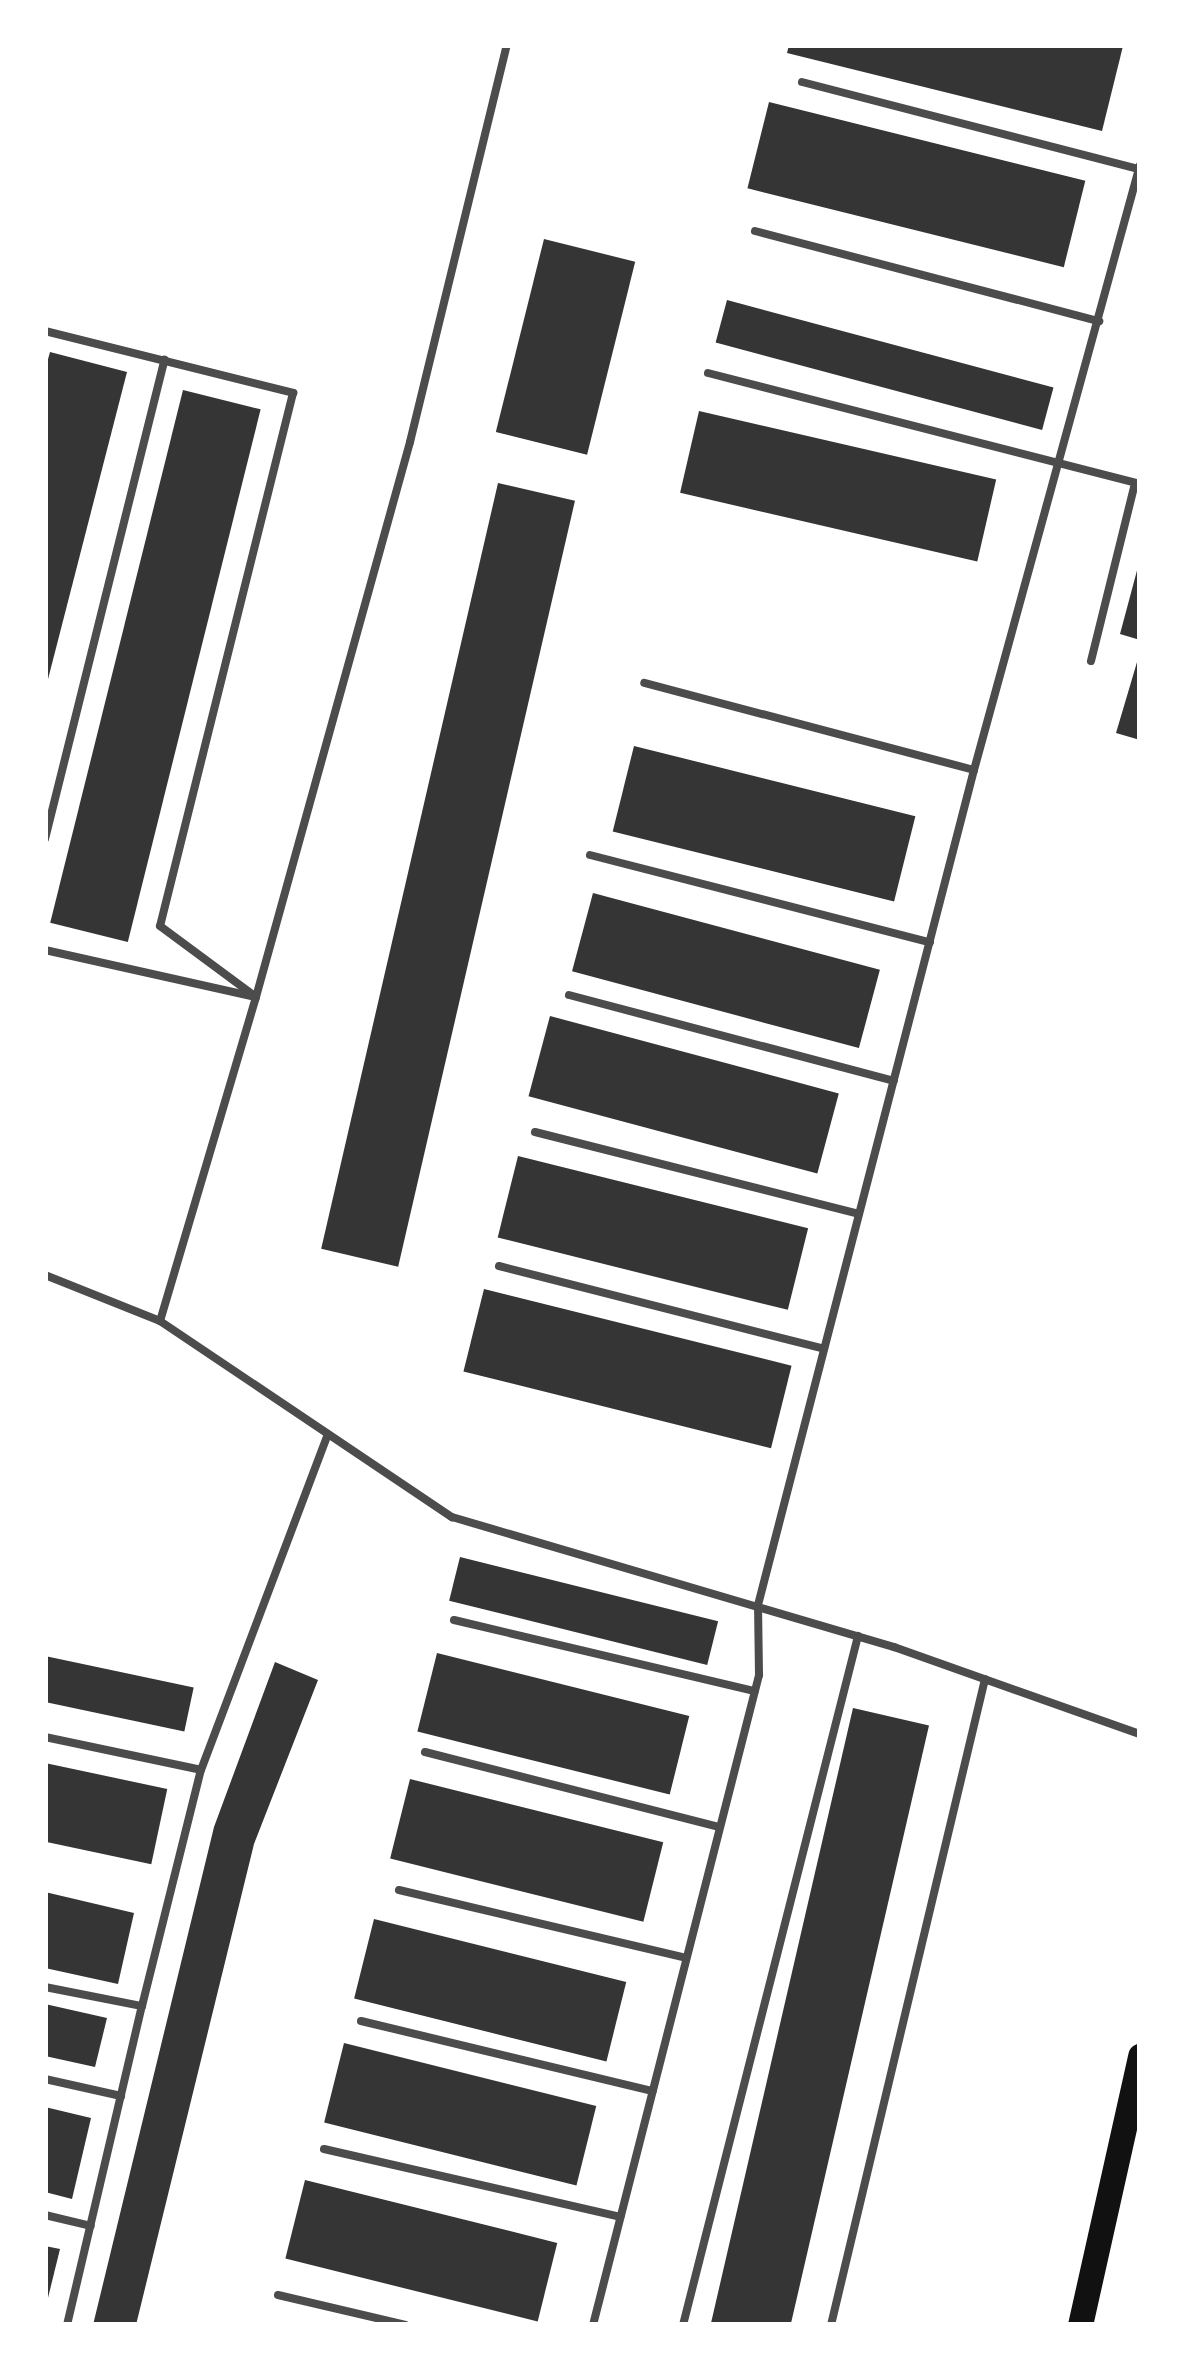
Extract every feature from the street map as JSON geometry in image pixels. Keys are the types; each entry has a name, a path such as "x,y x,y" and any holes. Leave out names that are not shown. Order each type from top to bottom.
{"main road":[{"path":"1080,2325 1140,2056"}],"lane":[{"path":"160,1321 256,997 410,442 507,45"},
{"path":"593,2325 755,1690 758,1605 974,770 1062,464 1140,167 802,82"},
{"path":"754,231 1100,320"},
{"path":"45,331 294,392 160,926 256,997"},
{"path":"45,839 164,360"},
{"path":"708,373 1138,483 1092,662"},
{"path":"644,683 974,770"},
{"path":"590,855 930,942"},
{"path":"45,950 256,997"},
{"path":"569,995 894,1082"},
{"path":"535,1132 860,1214"},
{"path":"499,1266 824,1349"},
{"path":"45,1275 160,1321 452,1517 858,1636 1140,1734"},
{"path":"68,2325 201,1770 328,1434"},
{"path":"454,1620 755,1690"},
{"path":"684,2325 858,1636"},
{"path":"831,2325 985,1679"},
{"path":"45,1737 201,1770"},
{"path":"424,1752 720,1826"},
{"path":"399,1890 686,1958"},
{"path":"45,1987 142,2006"},
{"path":"361,2021 653,2091"},
{"path":"45,2079 121,2096"},
{"path":"324,2149 620,2217"},
{"path":"45,2215 91,2226"},
{"path":"278,2295 406,2325"}],"building":[{"path":"789,45 1123,46 1102,131 787,53"},
{"path":"769,102 1085,181 1064,267 747,188"},
{"path":"544,239 635,262 587,455 496,432"},
{"path":"727,300 1053,387 1042,430 716,343"},
{"path":"50,352 127,372 46,687 45,370"},
{"path":"183,390 261,409 128,942 50,923"},
{"path":"699,411 996,480 977,561 680,493"},
{"path":"498,483 575,501 398,1267 321,1249"},
{"path":"1140,563 1140,640 1120,634"},
{"path":"1140,652 1140,740 1116,733"},
{"path":"634,746 915,816 894,902 613,831"},
{"path":"593,893 880,970 859,1048 572,971"},
{"path":"550,1016 839,1093 817,1174 529,1096"},
{"path":"518,1156 808,1228 788,1310 498,1238"},
{"path":"484,1289 792,1366 771,1448 463,1371"},
{"path":"460,1557 718,1621 707,1665 449,1601"},
{"path":"437,1653 689,1716 670,1794 417,1732"},
{"path":"45,1656 194,1688 184,1732 45,1702"},
{"path":"275,1662 318,1680 254,1844 136,2325 93,2325 214,1827"},
{"path":"853,1708 929,1726 791,2325 711,2325"},
{"path":"45,1763 167,1789 151,1864 45,1842"},
{"path":"410,1779 663,1842 643,1922 390,1859"},
{"path":"45,1892 134,1913 118,1984 45,1968"},
{"path":"374,1919 626,1982 606,2061 354,1999"},
{"path":"45,2004 107,2018 95,2067 45,2056"},
{"path":"344,2043 596,2106 576,2185 324,2123"},
{"path":"45,2107 91,2118 72,2199 45,2192"},
{"path":"305,2180 557,2243 538,2321 285,2259"},
{"path":"45,2246 60,2249 46,2306 45,2306"}]}
